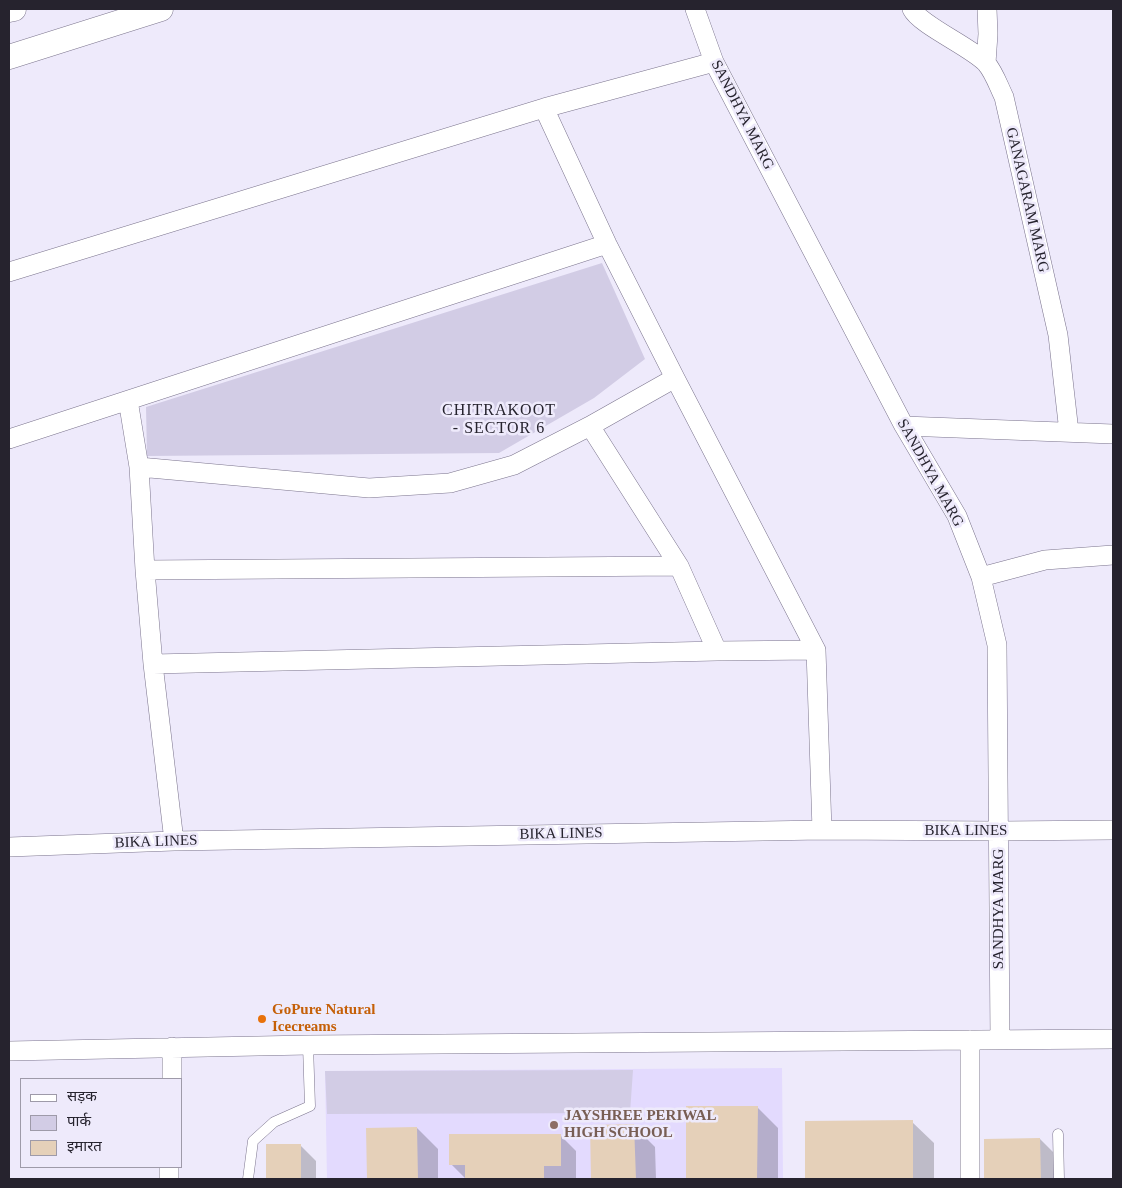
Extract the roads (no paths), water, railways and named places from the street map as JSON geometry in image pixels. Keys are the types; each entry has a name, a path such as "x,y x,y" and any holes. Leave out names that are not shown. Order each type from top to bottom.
{"street":[{"path":"9,10 14,9"},
{"path":"9,57 161,9"},
{"name":"SANDHYA MARG","path":"695,9 714,62 904,426 957,516 981,577 997,645 1000,1040"},
{"name":"GANAGARAM MARG","path":"912,9 915,15 946,34 986,64 1004,98 1058,335 1069,432"},
{"path":"986,64 987,9"},
{"path":"9,272 544,108 714,62"},
{"path":"544,108 608,244 675,378 816,650 822,830"},
{"path":"9,438 608,244"},
{"path":"139,467 369,488 450,483 514,465 590,426 675,378"},
{"path":"128,400 139,467 153,664 174,841"},
{"path":"590,426 679,566 717,651"},
{"path":"904,426 1113,434"},
{"path":"981,577 1045,560 1113,555"},
{"path":"145,570 679,566"},
{"path":"153,664 816,650"},
{"name":"BIKA LINES","path":"9,847 174,841 822,830 1113,830"},
{"path":"9,1051 308,1045 1113,1039"},
{"path":"970,1040 970,1179"},
{"path":"172,1047 172,1078"}],"lane":[{"path":"248,1179 252,1141 274,1122 310,1106 308,1045"},
{"path":"1058,1134 1059,1179"}],"place":[{"name":"GoPure Natural Icecreams","path":"262,1019"},
{"name":"JAYSHREE PERIWAL HIGH SCHOOL","path":"554,1125"}],"district":[{"name":"CHITRAKOOT - SECTOR 6","path":"499,420"}]}
